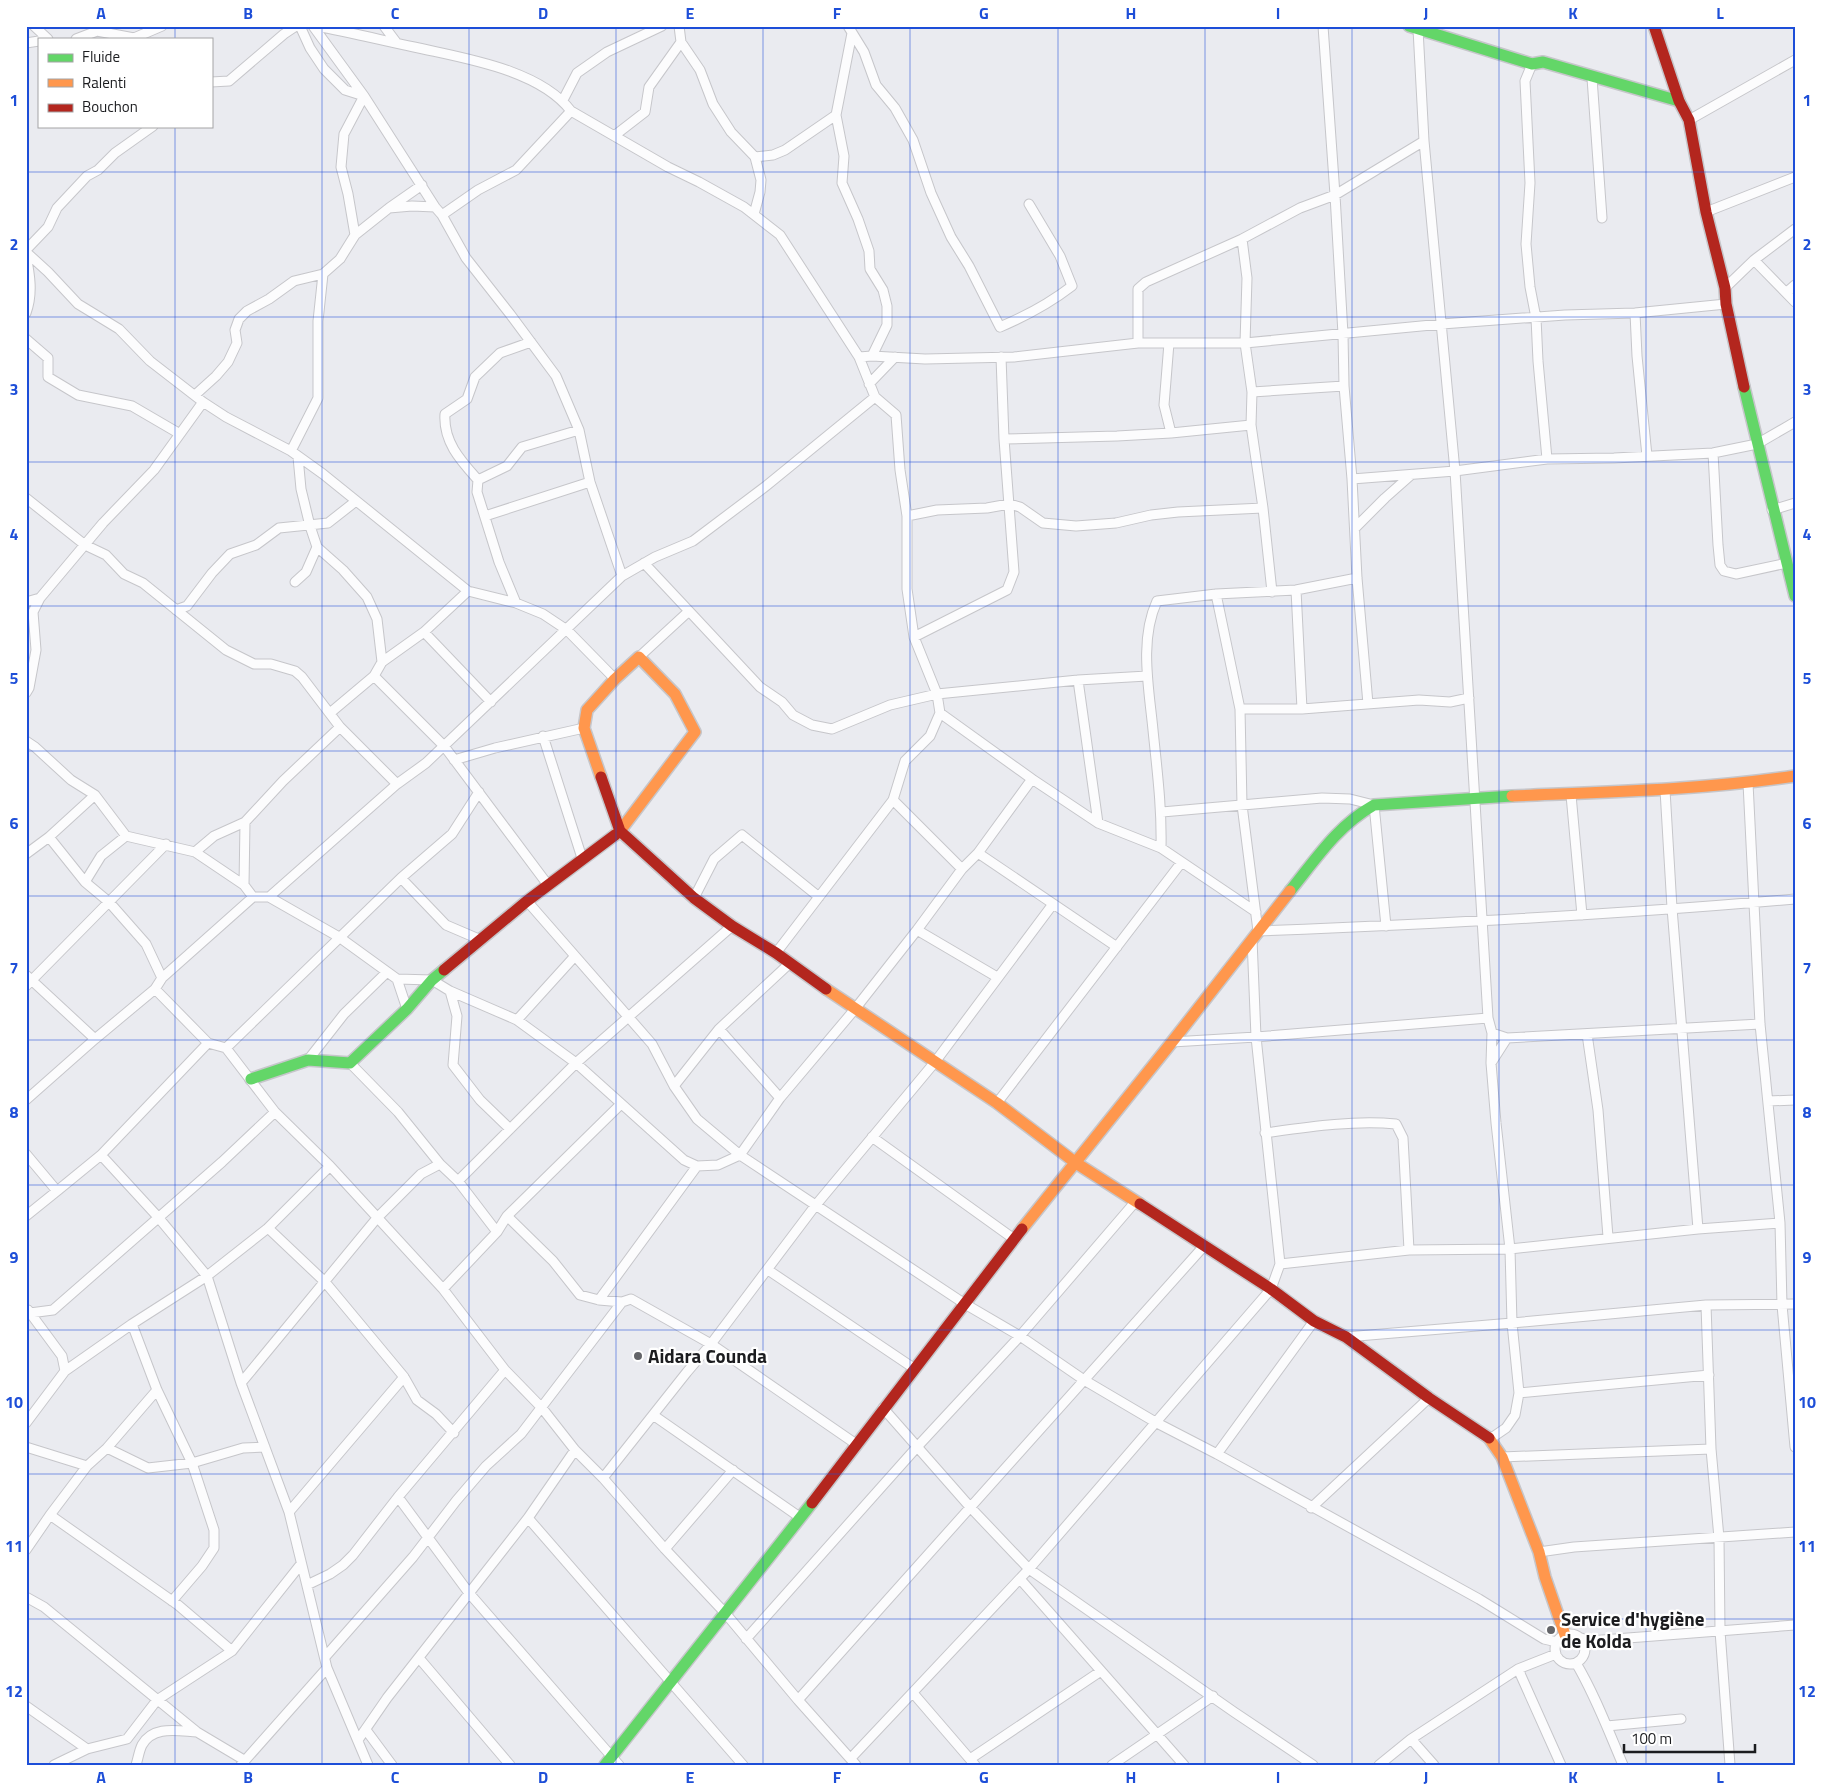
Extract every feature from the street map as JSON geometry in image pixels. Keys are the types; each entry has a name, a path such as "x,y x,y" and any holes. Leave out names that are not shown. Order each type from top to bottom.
{"street":[{"path":"34,26 47,38"},
{"path":"79,38 97,31 134,38 162,26"},
{"path":"212,82 229,81 296,26"},
{"path":"300,26 310,48 324,69 345,90 364,96"},
{"path":"314,26 364,96 442,215 466,258 532,342 556,376 579,430 590,482 622,576"},
{"path":"314,26 474,60 523,75 563,100 571,111 754,214 780,235 859,357 875,397 896,415 900,470 907,516 907,588 914,637 936,694 940,712 930,736 905,761 893,800 858,849 776,953"},
{"path":"384,26 396,42"},
{"path":"563,100 577,73 607,52 662,26"},
{"path":"679,26 681,42 700,70 713,104 731,132 755,157 761,180 754,214"},
{"path":"1323,26 1336,194 1344,386 1368,704"},
{"path":"1654,26 1679,102 1689,120 1706,212 1725,288 1726,304 1757,444 1795,596"},
{"path":"1490,1439 1506,1428 1516,1415 1519,1392 1512,1324 1510,1249 1491,1063 1492,1033 1488,1018 1481,921 1456,470 1414,28 1532,64 1542,62 1679,102"},
{"path":"850,30 836,115 844,156 842,183 858,219 869,251 870,269 882,290 887,306 887,325 872,356"},
{"path":"850,30 864,52 876,84 894,108 913,140 931,193 951,236 969,266 1000,327 1018,320 1058,297 1072,286 1060,256 1029,204"},
{"path":"614,136 645,112 649,87 681,42"},
{"path":"1689,120 1795,60"},
{"path":"1532,64 1525,81 1530,184 1526,244 1530,287 1536,318 1547,459"},
{"path":"1592,78 1602,218"},
{"path":"355,235 341,167 344,134 364,96"},
{"path":"442,215 478,190 516,170 571,111"},
{"path":"755,157 773,155 785,150 836,115"},
{"path":"150,128 115,153 98,170 87,176 56,208 48,226 26,251 78,304 119,329 150,361 203,402 290,451 323,474 468,591 516,604 543,614 567,630 614,679"},
{"path":"1138,343 1138,289 1146,282 1242,239 1300,208 1336,194 1424,142"},
{"path":"1706,212 1795,176"},
{"path":"195,395 228,362 237,343 235,330 238,319 294,281 323,274 340,259 355,235 422,185"},
{"path":"389,208 435,207"},
{"path":"1725,288 1754,260 1795,229"},
{"path":"1242,239 1247,278 1246,343 1252,392 1251,425 1263,508 1272,592"},
{"path":"26,256 31,279 29,304 26,313"},
{"path":"1754,260 1795,302"},
{"path":"290,451 318,398 318,321 323,274"},
{"path":"1787,292 1795,286"},
{"path":"859,357 925,359 1001,357 1138,343 1246,343 1442,324 1635,313 1726,304"},
{"path":"1635,313 1637,356 1648,456"},
{"path":"26,339 48,358 48,377 78,395 132,406 180,434"},
{"path":"516,604 499,562 478,492 478,480 456,455 444,426 445,414 467,398 475,377 500,352 532,342"},
{"path":"1169,343 1164,405 1171,433"},
{"path":"869,384 895,357"},
{"path":"914,637 1007,590 1014,572 1004,438 1001,357"},
{"path":"1252,392 1344,386"},
{"path":"269,897 396,784 426,763 622,576 644,563 693,541 766,486 875,397"},
{"path":"26,693 29,688 36,650 33,612 40,598 103,523 154,470 203,402"},
{"path":"1352,479 1411,475 1547,459 1713,454 1757,444 1795,422"},
{"path":"1004,438 1117,436 1251,425"},
{"path":"478,480 507,466 522,447 579,430"},
{"path":"1713,454 1718,545 1720,565 1724,571 1736,574 1787,563"},
{"path":"298,457 301,489 317,547 343,570 367,597 377,618 382,662"},
{"path":"1355,528 1384,498 1411,475"},
{"path":"485,516 590,482"},
{"path":"26,498 85,545 106,555 124,574 143,583 226,650 254,664 271,664 295,671 302,677 340,727 396,784"},
{"path":"176,610 186,606 230,554 256,545 279,528 328,523 356,501"},
{"path":"1772,510 1795,503"},
{"path":"907,516 937,510 987,508 1009,504 1020,507 1043,523 1076,526 1116,523 1178,512 1263,508"},
{"path":"295,582 306,572 317,547"},
{"path":"644,563 760,687 782,702 793,715 812,725 832,729 890,705 936,694 1078,680 1147,676"},
{"path":"1160,848 1162,812 1147,676 1147,638 1150,616 1156,601 1216,594 1296,590 1357,578"},
{"path":"1296,590 1302,709"},
{"path":"330,713 374,676 382,662 424,632 468,591"},
{"path":"155,989 208,1043 226,1048 275,1112 330,1166 443,1289 505,1370 542,1408 575,1450 603,1478 665,1549 726,1614 798,1700 854,1761 913,1693 1029,1569 1157,1423 1271,1289 1280,1264 1256,1038 1256,912 1242,805 1240,709 1216,594"},
{"path":"26,602 40,598"},
{"path":"689,611 614,679 587,710 584,728 620,830 694,898 732,926 776,953 855,1009 997,1103 1076,1163 1271,1289 1314,1321 1346,1337 1429,1398 1490,1439 1502,1456 1539,1552 1561,1639 1555,1648 1560,1661 1568,1664 1576,1663 1582,1659 1585,1645 1581,1638"},
{"path":"424,632 491,702"},
{"path":"350,1063 407,1009 432,980 527,901 620,830 695,732 674,694 639,656"},
{"path":"374,676 444,746 548,885"},
{"path":"1078,680 1098,823"},
{"path":"1240,709 1302,709 1419,700 1450,702 1469,698"},
{"path":"940,712 1032,780 1098,823 1160,848 1256,912"},
{"path":"195,852 214,836 245,822 283,781 340,727"},
{"path":"454,760 494,748 584,728"},
{"path":"543,736 582,858"},
{"path":"26,741 36,747 71,780 94,794 126,836 195,852 244,886 253,897"},
{"path":"1162,812 1322,798 1350,799 1374,805 1475,798 1665,790 1748,783 1795,776"},
{"path":"26,1100 94,1039 155,989 162,978 253,897 269,897 339,937 397,979 432,980 450,992 518,1020 576,1063 684,1160 697,1166 718,1165 740,1155 780,1098 855,1009 962,869 978,853 1032,780"},
{"path":"1748,783 1760,1024 1780,1223 1782,1305 1795,1446"},
{"path":"1665,790 1672,908 1698,1229"},
{"path":"226,1048 401,878 452,834 479,792"},
{"path":"26,854 49,837 94,794"},
{"path":"1571,795 1582,916"},
{"path":"893,800 962,869"},
{"path":"1374,805 1386,926"},
{"path":"398,1497 469,1593 612,1762 1014,1239 1255,935 1340,829 1358,814 1374,805"},
{"path":"244,886 245,822"},
{"path":"694,898 714,859 742,835 819,897"},
{"path":"85,882 101,856 126,836"},
{"path":"49,837 85,882 109,902 146,944 162,978"},
{"path":"94,1039 28,980 166,844"},
{"path":"978,853 1117,947"},
{"path":"997,1103 1181,863"},
{"path":"401,878 446,925 481,940"},
{"path":"1255,935 1582,916 1795,899"},
{"path":"527,901 652,1044 674,1086 697,1119 740,1155 965,1304 1020,1336 1084,1380 1157,1423 1217,1454 1311,1508 1479,1599 1544,1639 1561,1639 1576,1635 1589,1641 1795,1625"},
{"path":"603,1478 711,1344 815,1206 934,1062 1053,904"},
{"path":"458,1181 576,1063 732,926"},
{"path":"917,930 997,977"},
{"path":"518,1020 575,956"},
{"path":"674,1086 719,1029 790,963"},
{"path":"308,1060 344,1014 387,972"},
{"path":"397,979 407,1009"},
{"path":"450,992 456,1016 453,1065 480,1100 510,1129"},
{"path":"1172,1042 1256,1038 1488,1018"},
{"path":"1492,1033 1507,1038 1682,1030 1760,1024"},
{"path":"719,1029 780,1098"},
{"path":"1587,1034 1598,1110 1608,1237"},
{"path":"1491,1063 1507,1038"},
{"path":"26,1216 101,1155 208,1043"},
{"path":"250,1079 308,1060 350,1063 398,1112 440,1164 458,1181 497,1232"},
{"path":"1768,1102 1795,1100"},
{"path":"443,1289 497,1232 507,1216 621,1104"},
{"path":"27,1312 53,1310 222,1162 275,1112"},
{"path":"1265,1133 1307,1127 1374,1122 1396,1124 1404,1138 1410,1250"},
{"path":"872,1137 1014,1239"},
{"path":"26,1154 58,1191"},
{"path":"101,1155 158,1217 207,1276 241,1383 289,1512 327,1668 368,1765"},
{"path":"241,1383 378,1218 421,1174 440,1164"},
{"path":"26,1423 66,1371 132,1324 207,1276 268,1228 330,1166"},
{"path":"599,1300 697,1166"},
{"path":"746,1639 1020,1336 1136,1201"},
{"path":"507,1216 553,1261 580,1295 599,1300 622,1302 631,1299 711,1344 856,1444"},
{"path":"1280,1264 1410,1250 1510,1249 1608,1237 1780,1223"},
{"path":"268,1228 325,1282 404,1377 417,1400 436,1414 454,1433"},
{"path":"798,1700 1204,1246"},
{"path":"768,1270 915,1369"},
{"path":"324,1657 389,1586 486,1466 521,1434 622,1302"},
{"path":"1346,1337 1512,1324 1706,1305 1795,1304"},
{"path":"1706,1305 1711,1449 1719,1538 1720,1632 1730,1765"},
{"path":"27,1312 62,1356 66,1371"},
{"path":"1217,1454 1314,1321"},
{"path":"132,1324 157,1390 192,1463 214,1530 214,1548 202,1566 172,1601"},
{"path":"307,1585 330,1574 354,1555 398,1497 454,1433 505,1370"},
{"path":"1519,1392 1709,1375"},
{"path":"289,1512 404,1377"},
{"path":"26,1550 87,1466 107,1448 157,1390"},
{"path":"1311,1508 1429,1398"},
{"path":"883,1408 971,1508 1029,1569 1234,1712 1314,1765"},
{"path":"653,1415 801,1518"},
{"path":"26,1447 87,1466"},
{"path":"107,1448 148,1468 192,1463 243,1448 265,1447"},
{"path":"1502,1456 1711,1449"},
{"path":"358,1740 387,1698 528,1518 575,1450"},
{"path":"665,1549 733,1470"},
{"path":"50,1515 172,1601 232,1651"},
{"path":"528,1518 744,1765"},
{"path":"1539,1552 1795,1532"},
{"path":"54,1765 87,1749 127,1739 157,1700 232,1651 301,1564"},
{"path":"1020,1579 1184,1765"},
{"path":"26,1597 44,1607 197,1732 242,1762 327,1668"},
{"path":"1379,1765 1411,1739 1518,1669 1556,1654"},
{"path":"419,1658 510,1765"},
{"path":"1576,1663 1607,1726 1622,1765"},
{"path":"1518,1669 1561,1765"},
{"path":"913,1693 973,1762 1101,1671"},
{"path":"1112,1765 1213,1696"},
{"path":"26,1706 87,1749"},
{"path":"1607,1726 1681,1718"},
{"path":"366,1730 392,1765"},
{"path":"136,1765 141,1746 150,1736 161,1731 197,1732"},
{"path":"1411,1739 1434,1765"}],"traffic: fast":[{"path":"1409,26 1532,64 1543,62 1679,101"},
{"path":"1744,387 1795,596"},
{"path":"1290,891 1338,833 1361,813 1374,805 1512,796"},
{"path":"251,1079 308,1060 350,1063 407,1009 432,980 444,970"},
{"path":"605,1765 812,1503"}],"traffic: slow":[{"path":"601,777 584,728 587,710 615,679 639,657 675,694 695,732 615,835"},
{"path":"1512,796 1689,787 1795,776"},
{"path":"1022,1229 1290,891"},
{"path":"826,989 997,1103 1076,1163 1140,1204"},
{"path":"1489,1438 1502,1457 1539,1552 1545,1577 1565,1635"}],"traffic: jam":[{"path":"1654,26 1679,101 1689,120 1706,212 1725,288 1726,304 1744,387"},
{"path":"601,777 620,831 694,898 826,989"},
{"path":"444,970 527,901 615,835"},
{"path":"1140,1204 1271,1289 1314,1321 1346,1337 1429,1398 1489,1438"},
{"path":"812,1503 1022,1229"}],"place":[{"name":"Aidara Counda","path":"638,1356"},
{"name":"Service d'hygiène de Kolda","path":"1551,1630"}]}
